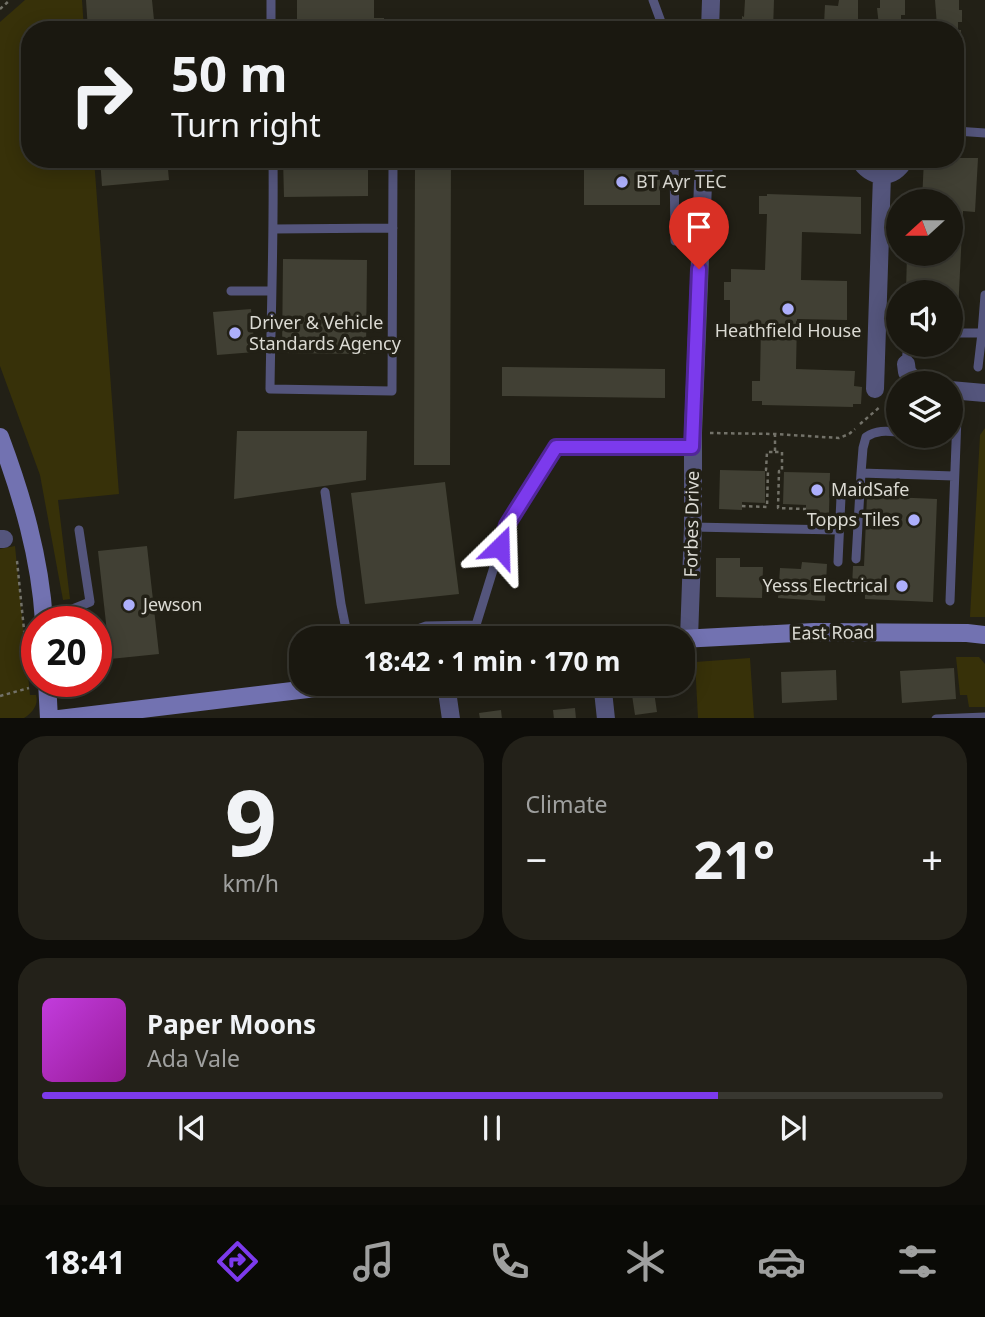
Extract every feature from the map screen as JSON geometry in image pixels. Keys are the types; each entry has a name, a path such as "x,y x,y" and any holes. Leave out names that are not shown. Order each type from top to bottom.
{"street":[{"path":"710,21 711,0"},
{"name":"Forbes Drive","path":"686,626 693,527 693,440 704,168"},
{"path":"866,168 882,175 890,174 898,168"},
{"path":"875,389 882,175"},
{"path":"906,364 907,371"},
{"path":"963,392 985,393"},
{"path":"0,437 18,483 32,533 42,606"},
{"name":"East Road","path":"695,638 814,632 976,634 985,629"},
{"path":"67,718 289,691"},
{"path":"448,696 451,718"},
{"path":"604,696 606,718"},
{"path":"48,697 49,718"}],"lane":[{"path":"271,0 271,21"},
{"path":"653,0 661,21"},
{"path":"964,132 985,133"},
{"path":"273,168 270,390 392,391 393,168"},
{"path":"674,168 675,241"},
{"path":"274,229 393,228"},
{"path":"231,291 271,291"},
{"path":"978,367 985,295"},
{"path":"963,332 982,333"},
{"path":"906,357 906,364"},
{"path":"856,559 863,448 866,437 873,432 886,431"},
{"path":"426,626 477,625 507,525 556,447 693,440"},
{"path":"950,601 953,448"},
{"path":"861,473 954,475"},
{"path":"325,492 345,626"},
{"path":"838,562 841,497"},
{"path":"693,527 839,530"},
{"path":"79,530 90,602 80,606"},
{"path":"960,718 985,717"}],"path":[{"path":"0,9 10,0"},
{"path":"693,440 775,434 839,438 849,434 886,403"},
{"path":"775,434 775,452"},
{"path":"742,506 767,507 767,452 782,452 778,508 806,509"},
{"path":"0,696 30,688 7,543"}],"shaded area":[{"path":"25,0 82,0 83,21 21,21 21,168 95,168 119,494 58,500 70,599 63,600 40,475 0,366 0,22"},
{"path":"985,428 985,617 970,617 980,435"},
{"path":"15,546 21,606 21,697 36,697 37,702 24,718 0,718 0,549"},
{"path":"956,657 979,657 985,664 985,707 969,707 967,695 960,695"},
{"path":"750,658 754,718 698,718 695,662"}],"building":[{"path":"86,0 152,0 154,21 87,21"},
{"path":"297,0 374,0 374,18 384,18 384,21 297,21"},
{"path":"745,0 774,0 773,21 742,21 742,16 744,17"},
{"path":"839,0 858,0 860,21 824,21 825,5 838,6"},
{"path":"880,0 905,0 905,15 901,15 901,21 878,21 877,8 880,8"},
{"path":"935,0 959,0 959,10 962,10 962,21 937,21"},
{"path":"964,158 978,158 975,212 963,211 963,189 923,189 924,168 964,168"},
{"path":"101,168 168,168 169,180 102,186"},
{"path":"283,168 368,168 368,196 284,197"},
{"path":"415,168 451,168 450,465 414,465"},
{"name":"BT Ayr TEC","path":"584,168 660,168 660,205 584,205"},
{"name":"Heathfield House","path":"759,196 861,197 861,234 802,232 801,280 847,281 847,320 797,319 796,369 855,371 854,386 862,387 861,404 853,404 853,407 762,405 762,401 752,401 752,381 760,381 761,324 730,324 730,300 724,300 724,282 731,282 731,269 765,270 767,214 759,214"},
{"path":"283,259 367,260 366,354 282,353"},
{"path":"907,266 960,266 960,280 906,280"},
{"path":"251,309 255,352 217,355 213,312"},
{"path":"502,367 665,369 665,398 502,396"},
{"path":"237,431 367,431 366,480 234,499"},
{"path":"720,470 765,471 765,503 742,502 742,510 719,509"},
{"path":"784,472 830,473 829,513 806,512 806,505 783,504"},
{"path":"445,482 459,594 365,604 351,493"},
{"path":"867,496 937,499 933,602 865,599 865,587 852,586 853,566 864,566"},
{"path":"147,546 159,654 112,659 112,606 104,606 98,551"},
{"path":"716,558 740,558 740,567 763,567 762,598 716,597"},
{"path":"802,562 827,564 825,601 778,598 780,568 801,569"},
{"path":"954,668 956,699 902,703 900,671"},
{"path":"836,670 837,700 782,703 781,672"},
{"path":"632,696 655,696 657,712 635,715"},
{"path":"575,708 576,718 554,718 553,710"},
{"path":"501,710 502,718 480,718 479,713"}],"place":[{"name":"BT Ayr TEC","path":"622,182"},
{"name":"Heathfield House","path":"788,309"},
{"name":"Driver & Vehicle Standards Agency","path":"235,333"},
{"name":"MaidSafe","path":"817,490"},
{"name":"Topps Tiles","path":"914,520"},
{"name":"Yesss Electrical","path":"902,586"},
{"name":"Jewson","path":"129,605"}],"route":[{"path":"500,547 507,525 556,447 692,447 699,269"}]}
